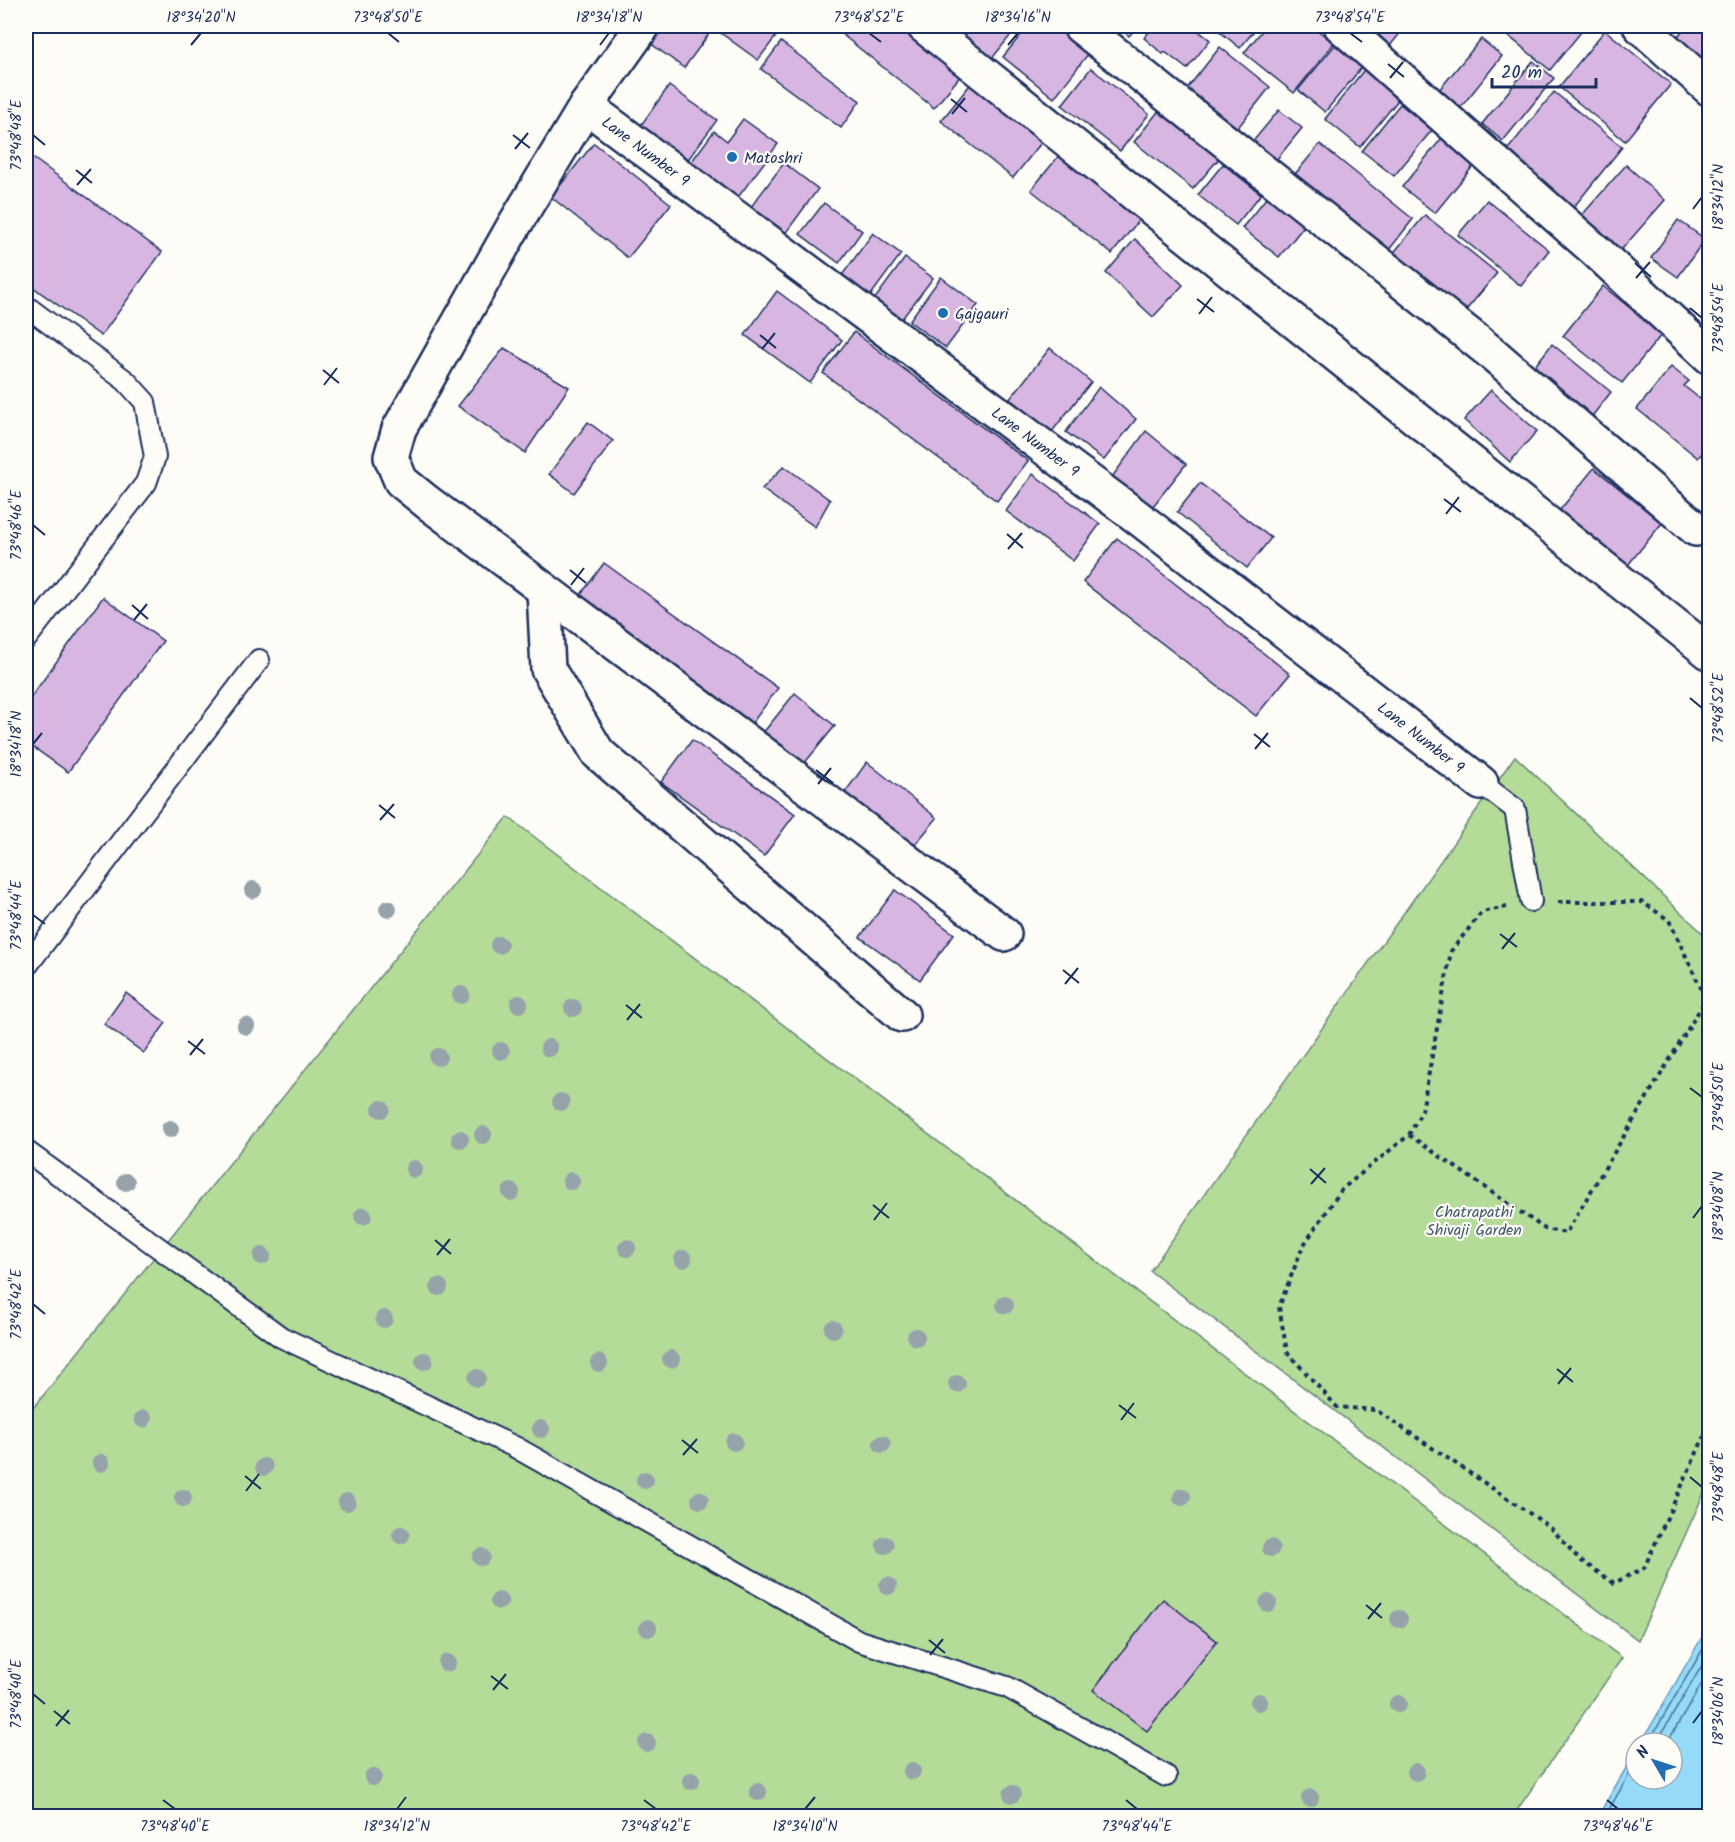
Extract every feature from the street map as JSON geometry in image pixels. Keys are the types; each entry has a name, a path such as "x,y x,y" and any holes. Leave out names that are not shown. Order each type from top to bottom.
{"street":[{"path":"643,26 586,106 512,229 399,429 391,457 401,481 1004,933"},
{"path":"924,26 1710,652"},
{"path":"1080,26 1493,354 1696,529"},
{"path":"1341,26 1596,251 1710,357"},
{"path":"1640,26 1709,88"},
{"name":"Lane Number 9","path":"586,106 1127,509 1481,783"},
{"path":"544,590 548,669 598,753 902,1015"}],"lane":[{"path":"26,306 126,381 145,402 155,457 146,483 26,639"},
{"path":"26,967 259,660"},
{"path":"1481,783 1515,809 1531,901"},
{"path":"26,1151 281,1337 515,1447 859,1641 1007,1687 1166,1776"}],"path":[{"path":"1409,1135 1545,1229 1566,1233 1708,999 1669,920 1642,902 1531,901 1482,912 1451,951 1422,1111 1409,1135 1342,1189 1303,1246 1279,1307 1287,1352 1337,1407 1376,1410 1550,1527 1580,1560 1614,1582 1644,1568 1710,1424"}],"green space":[{"name":"Chatrapathi Shivaji Garden","path":"1515,756 1709,939 1709,1482 1638,1640 1150,1271"},
{"path":"508,817 1622,1658 1513,1816 26,1816 26,1417"}],"water":[{"path":"1709,1625 1709,1816 1598,1816 1624,1772 1624,1791 1684,1791 1684,1731 1648,1731"}],"building":[{"path":"657,26 697,26 709,34 684,68 646,40"},
{"path":"711,26 775,26 781,30 758,60"},
{"path":"836,26 912,26 966,69 934,108 834,28"},
{"path":"945,26 1018,26 990,61"},
{"path":"1028,26 1054,26 1089,53 1054,98 1003,57"},
{"path":"1117,26 1138,26 1129,36"},
{"path":"1154,26 1192,26 1210,40 1187,69 1165,52 1163,54 1144,38"},
{"path":"1213,26 1258,26 1240,48"},
{"path":"1266,26 1312,26 1334,43 1294,93 1244,53"},
{"path":"1358,26 1406,26 1385,52"},
{"path":"1512,26 1586,26 1550,70 1506,34"},
{"path":"1686,26 1710,26 1710,55 1704,63 1675,40"},
{"path":"1605,30 1671,84 1625,141 1559,87"},
{"path":"1481,39 1502,56 1457,112 1435,95"},
{"path":"781,42 860,101 841,128 761,69"},
{"path":"1335,45 1362,67 1325,112 1298,90"},
{"path":"1220,47 1270,87 1236,130 1186,90"},
{"path":"1533,61 1554,78 1503,141 1482,124"},
{"path":"1367,66 1402,95 1360,147 1325,119"},
{"path":"1091,68 1149,114 1120,151 1062,105"},
{"path":"973,81 1045,138 1013,178 941,121"},
{"path":"669,86 717,120 684,165 636,132"},
{"path":"1554,92 1622,147 1569,213 1501,158"},
{"path":"1400,104 1432,130 1394,176 1362,151"},
{"path":"1161,108 1221,156 1193,189 1134,142"},
{"path":"1279,110 1302,128 1273,164 1249,146"},
{"name":"Matoshri","path":"743,119 778,144 733,204 686,169 714,131 727,141"},
{"path":"1446,133 1478,160 1435,213 1402,187"},
{"path":"594,143 671,204 628,258 551,197"},
{"path":"1320,144 1413,219 1385,255 1291,179"},
{"path":"1062,152 1142,216 1112,254 1031,190"},
{"path":"26,153 162,252 101,336 26,282"},
{"path":"784,163 818,189 782,238 747,212"},
{"path":"1223,164 1261,194 1236,225 1198,195"},
{"path":"1626,165 1665,200 1615,257 1576,222"},
{"path":"1267,197 1304,226 1279,257 1242,228"},
{"path":"1487,200 1549,250 1521,286 1458,235"},
{"path":"824,203 862,231 839,263 800,234"},
{"path":"1425,215 1497,273 1463,314 1391,256"},
{"path":"1678,220 1705,239 1678,277 1651,258"},
{"path":"873,233 901,254 868,299 840,278"},
{"path":"1135,239 1183,285 1153,317 1106,273"},
{"path":"905,258 933,278 901,320 874,300"},
{"name":"Gajgauri","path":"941,277 978,305 946,348 909,321"},
{"path":"1603,286 1662,334 1622,383 1563,336"},
{"path":"777,291 842,340 810,383 745,335"},
{"path":"854,332 1028,461 997,501 823,373"},
{"path":"1552,344 1611,392 1586,424 1527,376"},
{"path":"504,348 569,387 525,453 458,406"},
{"path":"1050,348 1091,382 1047,438 1005,405"},
{"path":"1671,367 1689,381 1684,386 1710,407 1710,444 1698,458 1637,409"},
{"path":"1099,387 1136,419 1104,460 1066,432"},
{"path":"1491,390 1537,431 1510,462 1464,420"},
{"path":"588,422 613,441 574,493 549,474"},
{"path":"1146,431 1186,464 1150,510 1109,481"},
{"path":"784,466 830,500 815,527 762,489"},
{"path":"1594,468 1662,523 1628,565 1560,510"},
{"path":"1033,474 1100,524 1073,561 1006,511"},
{"path":"1200,483 1271,538 1247,568 1177,512"},
{"path":"1117,538 1290,674 1256,716 1083,582"},
{"path":"604,563 778,688 747,730 574,604"},
{"path":"103,597 163,641 68,772 26,742 26,704"},
{"path":"795,693 835,726 803,765 763,733"},
{"path":"692,740 795,814 764,856 661,782"},
{"path":"867,762 937,818 907,854 838,802"},
{"path":"895,890 954,934 920,980 860,937"},
{"path":"126,993 166,1023 144,1053 104,1024"},
{"path":"1163,1599 1217,1641 1147,1731 1093,1690"}],"place":[{"name":"Matoshri","path":"732,157"},
{"name":"Gajgauri","path":"943,313"}]}
